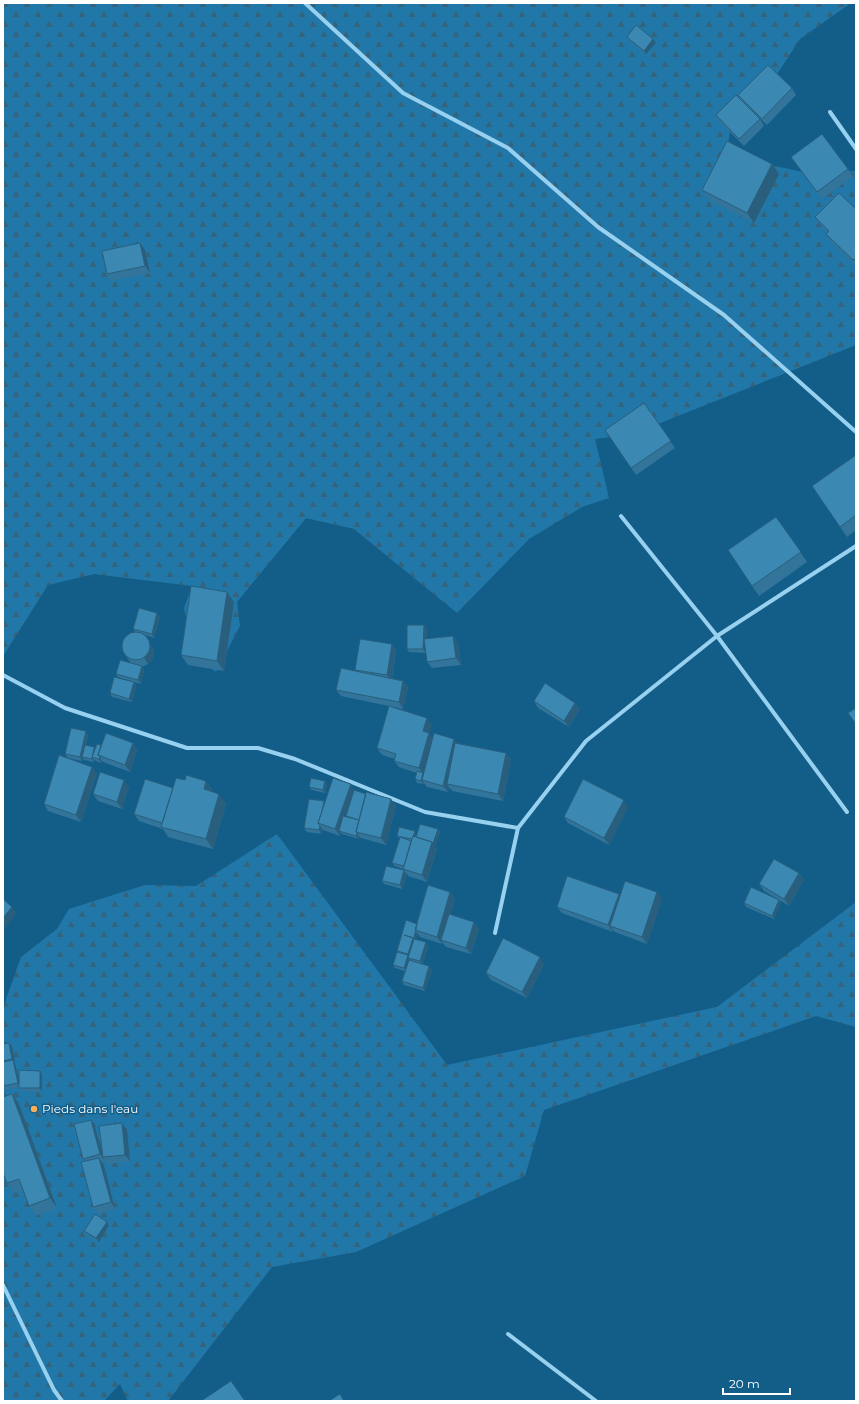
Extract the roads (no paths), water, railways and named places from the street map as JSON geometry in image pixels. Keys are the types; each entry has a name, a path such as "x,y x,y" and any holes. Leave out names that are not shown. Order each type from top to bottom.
{"street":[{"path":"305,3 403,93 508,148 598,227 724,315 856,432"},
{"path":"830,112 856,149"},
{"path":"621,516 717,636 847,812"},
{"path":"495,933 518,828 586,740 717,636 856,546"},
{"path":"3,675 65,708 187,748 258,748 295,759 425,812 518,828"},
{"path":"3,1285 54,1390 62,1401"},
{"path":"508,1334 596,1401"}],"place":[{"name":"Pieds dans l'eau","path":"34,1109"}]}
